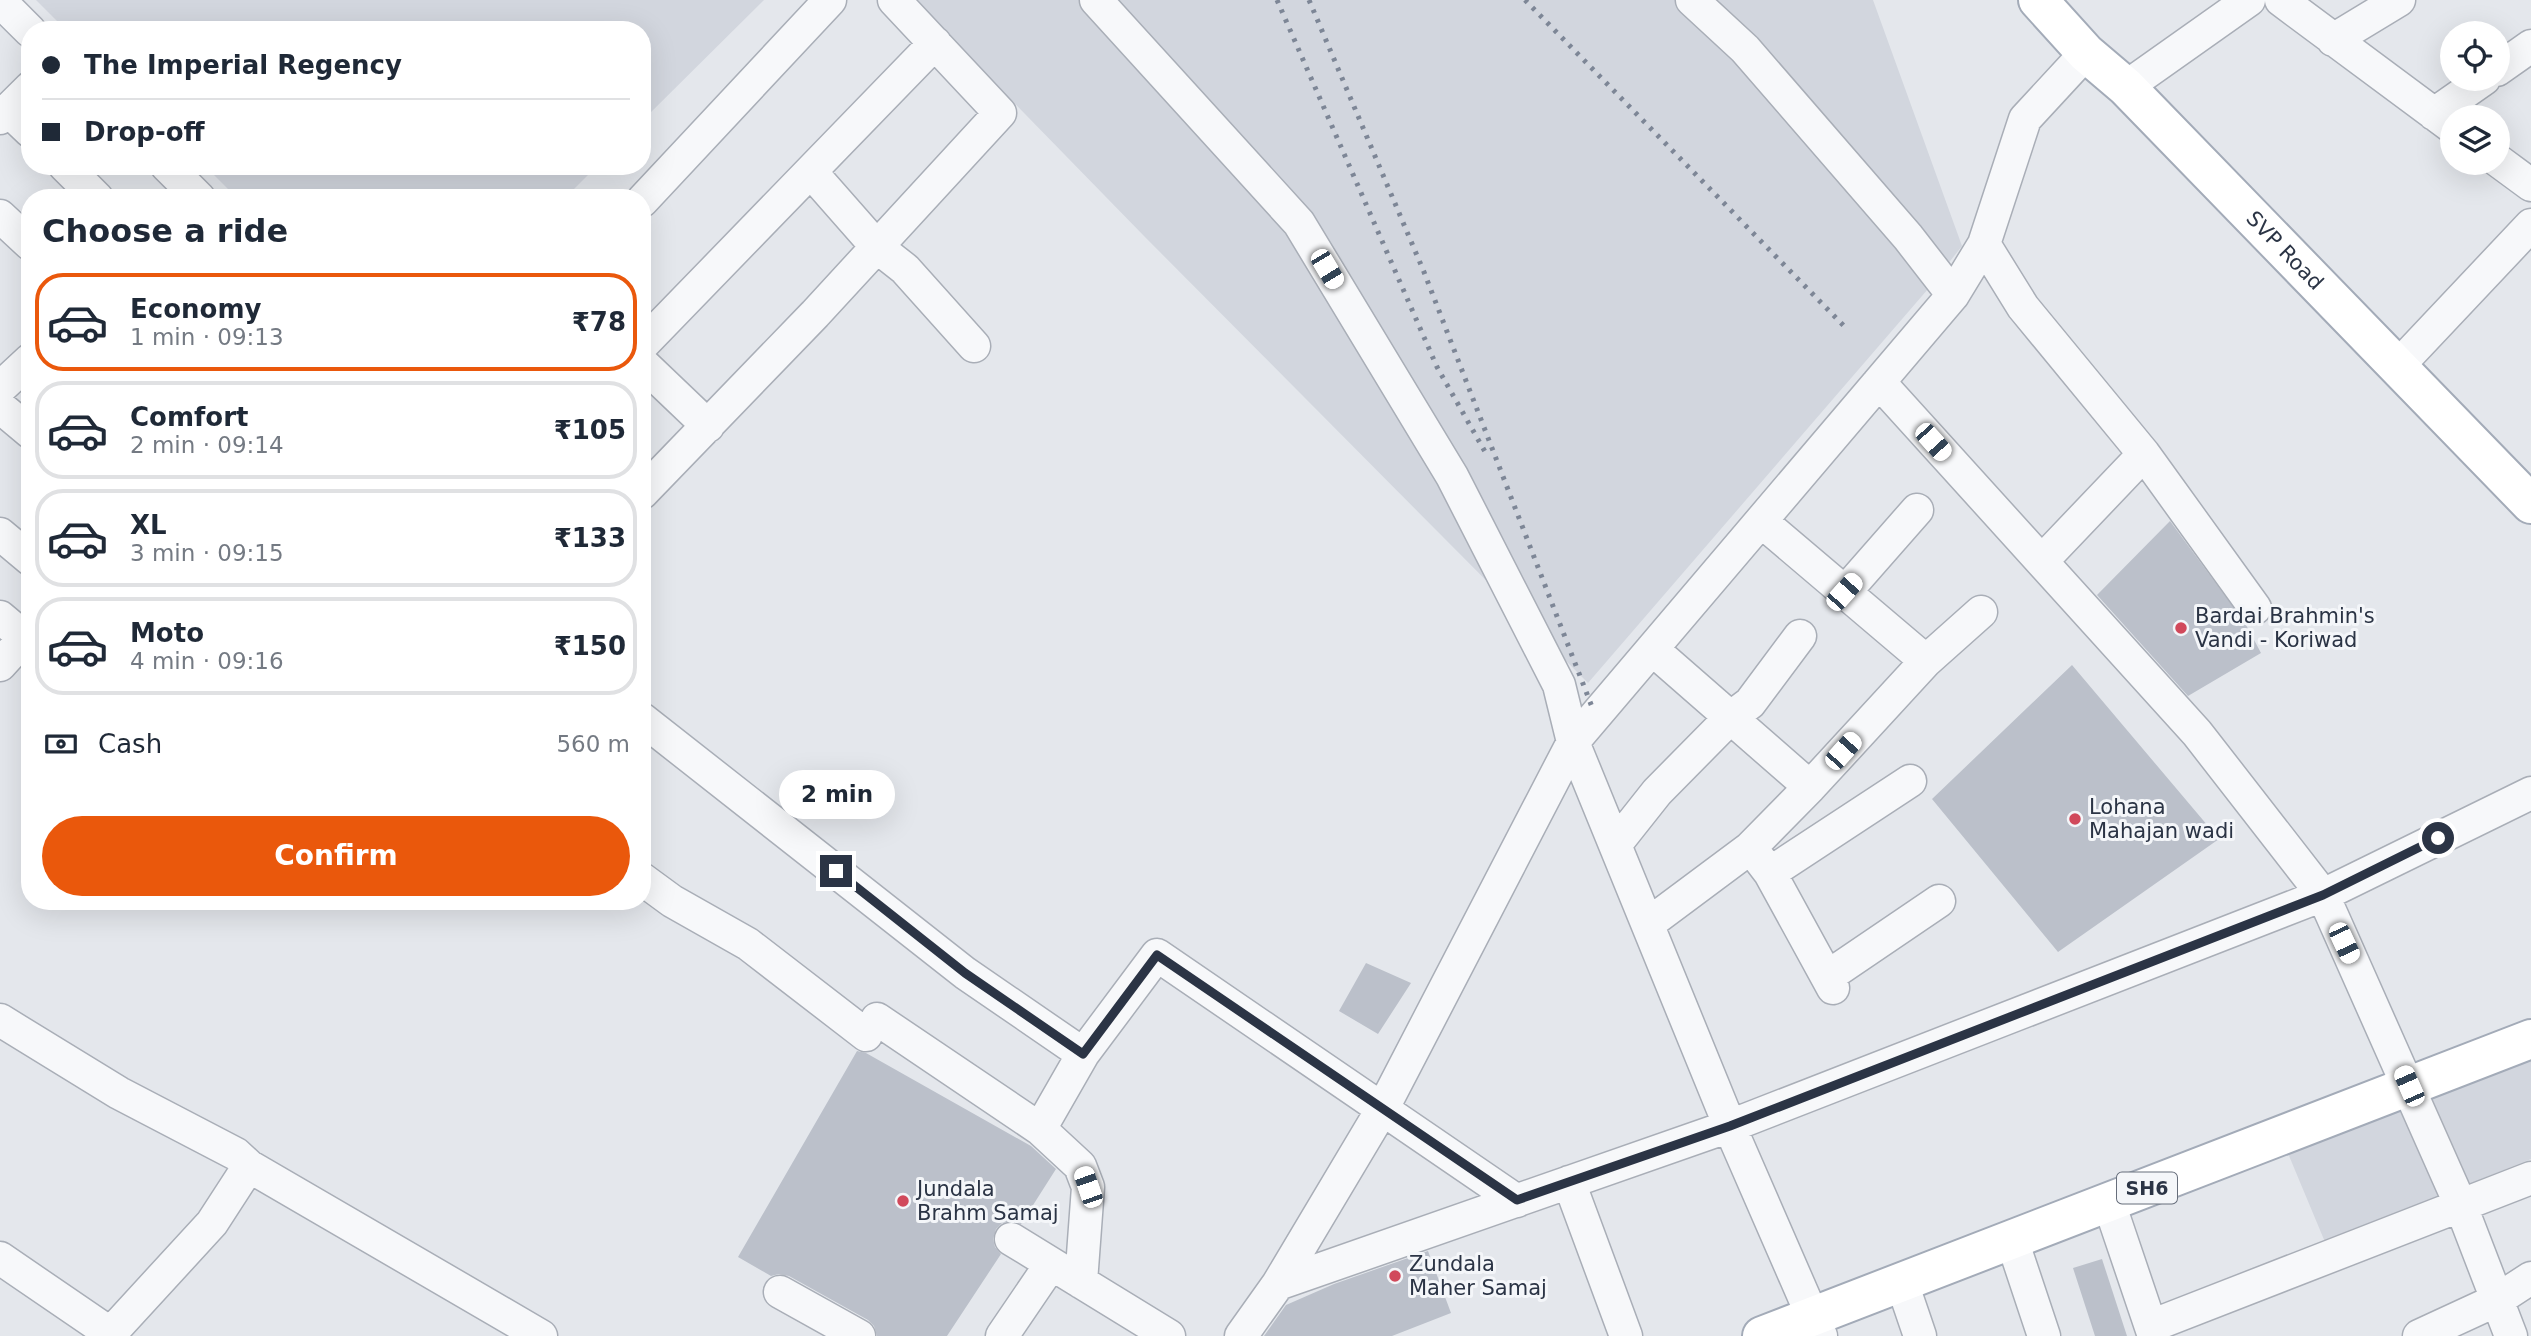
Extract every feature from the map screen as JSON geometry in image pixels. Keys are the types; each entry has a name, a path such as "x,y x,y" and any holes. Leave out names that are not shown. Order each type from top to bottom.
{"main road":[{"name":"SVP Road","path":"2038,0 2086,53 2126,87 2531,504"},
{"name":"SH6","path":"1762,1336 1818,1327 1902,1283 2531,1039"}],"street":[{"path":"651,191 830,0"},
{"path":"651,484 877,247 1000,113 894,0"},
{"path":"1096,0 1299,223 1452,476 1559,685 1573,742 1730,1126 1818,1327"},
{"path":"1692,0 1745,49 1908,237 1953,295"},
{"path":"2126,87 2249,0"},
{"path":"2281,0 2440,118"},
{"path":"2333,40 2399,0"},
{"path":"0,1 21,22"},
{"path":"651,336 935,43"},
{"path":"2510,61 2531,46"},
{"path":"1241,1336 1279,1284 1383,1108 1573,742 1953,295 1984,244 2025,119 2086,53"},
{"path":"2458,105 2472,91"},
{"path":"2510,169 2531,184"},
{"path":"811,172 877,247 905,269 974,346"},
{"path":"74,175 88,189"},
{"path":"176,175 190,189"},
{"path":"0,216 21,236"},
{"path":"2398,366 2531,225"},
{"path":"1984,244 2023,307 2144,454 2255,608"},
{"path":"0,388 21,368"},
{"path":"651,372 708,426"},
{"path":"1879,382 2197,733 2323,895 2461,1206 2511,1336"},
{"path":"0,407 21,424"},
{"path":"2042,561 2144,454"},
{"path":"1844,592 1917,510"},
{"path":"1761,522 1926,660"},
{"path":"0,534 21,552"},
{"path":"1647,924 1750,848 1810,787 1926,660 1981,612"},
{"path":"0,617 21,631"},
{"path":"1615,845 1657,792 1730,718 1750,702 1800,636"},
{"path":"0,665 21,642"},
{"path":"1652,649 1810,787"},
{"path":"651,726 965,973 1083,1054"},
{"path":"1770,873 1910,781"},
{"path":"1279,1284 1730,1126 2323,895 2531,793"},
{"path":"1750,848 1770,873 1830,983 1939,901"},
{"path":"651,886 672,901 748,944 872,1027 1040,1129 1080,1166 1088,1187 1081,1282"},
{"path":"1040,1129 1083,1054 1157,955 1517,1200"},
{"path":"0,1020 119,1093 236,1154 249,1166 541,1336"},
{"path":"0,1258 112,1334 212,1223 249,1166"},
{"path":"2109,1203 2153,1331 2531,1178"},
{"path":"1569,1182 1626,1336"},
{"path":"1011,1239 1169,1336"},
{"path":"2012,1240 2044,1336"},
{"path":"1002,1336 1051,1264"},
{"path":"2418,1336 2497,1300 2531,1279"},
{"path":"1902,1283 1920,1336"},
{"path":"780,1292 859,1336"}],"shaded area":[{"path":"36,0 764,0 651,112 651,21 57,21"},
{"path":"914,0 1873,0 1962,246 1928,289 1588,683"},
{"path":"214,175 588,175 574,189 228,189"},
{"path":"2531,1052 2531,1159 2325,1242 2287,1151"}],"building":[{"name":"Bardai Brahmin's Vandi - Koriwad","path":"2170,521 2245,623 2261,653 2188,696 2097,595"},
{"name":"Lohana Mahajan wadi","path":"2072,665 2219,839 2058,952 1932,799"},
{"path":"1366,963 1411,983 1378,1034 1339,1011"},
{"name":"Jundala Brahm Samaj","path":"857,1051 866,1053 1031,1146 1056,1169 1021,1224 1011,1221 1002,1223 996,1229 993,1239 1001,1254 947,1336 877,1336 874,1326 868,1320 789,1276 771,1276 738,1257"},
{"name":"Zundala Maher Samaj","path":"1428,1251 1451,1313 1392,1336 1264,1336 1286,1305 1334,1284"},
{"path":"2102,1259 2127,1336 2095,1336 2073,1268"}],"railway":[{"path":"1277,0 1437,367 1488,457"},
{"path":"1309,0 1424,272 1592,707"},
{"path":"1525,0 1846,328"}],"place":[{"name":"Bardai Brahmin's Vandi - Koriwad","path":"2181,628"},
{"name":"Lohana Mahajan wadi","path":"2075,819"},
{"name":"Jundala Brahm Samaj","path":"903,1201"},
{"name":"Zundala Maher Samaj","path":"1395,1276"}],"route":[{"path":"836,871 965,973 1083,1054 1157,955 1517,1200 1730,1126 2323,895 2438,838"}]}
